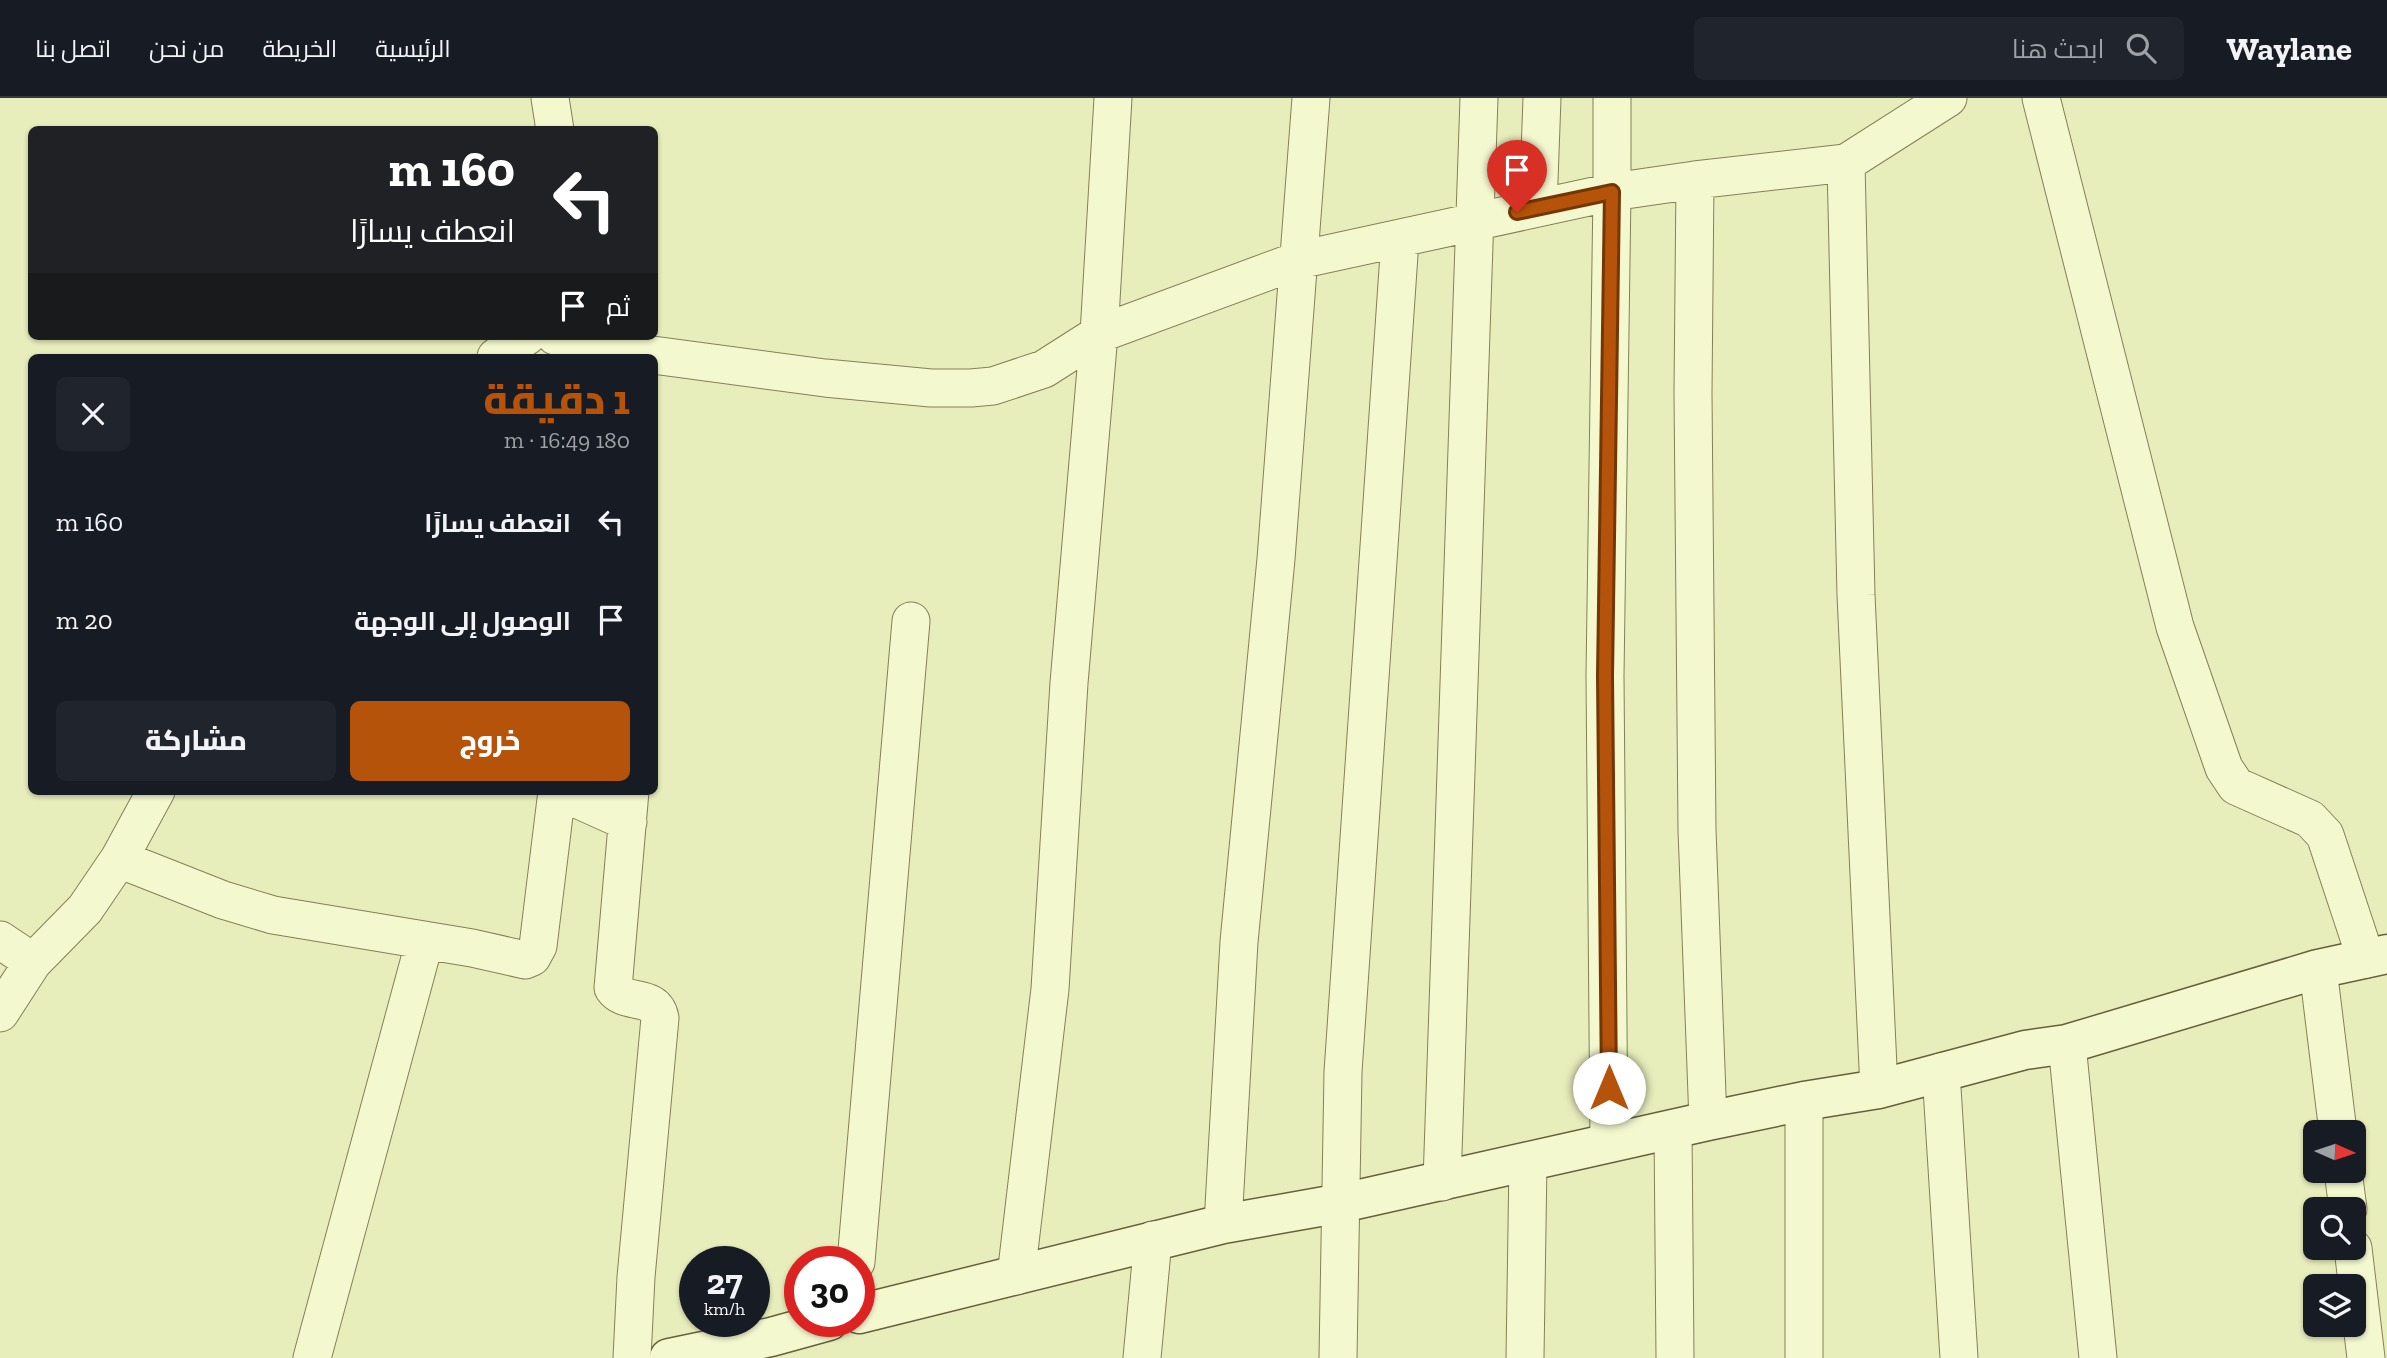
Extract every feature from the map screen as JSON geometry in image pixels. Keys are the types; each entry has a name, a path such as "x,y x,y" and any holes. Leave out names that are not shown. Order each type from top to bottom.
{"street":[{"path":"550,98 554,126"},
{"path":"1016,1276 1050,989 1069,683 1099,334 1113,98"},
{"path":"1223,1224 1239,942 1276,559 1311,98"},
{"path":"1442,1182 1479,98"},
{"path":"1538,208 1542,98"},
{"path":"1609,1143 1605,676 1612,98"},
{"path":"658,356 931,388 993,386 1044,369 1099,334 1299,260 1612,192 1846,163 1948,98"},
{"path":"875,1310 1223,1224 1342,1203 1804,1101 1879,1089 2025,1050 2067,1044 2318,969 2376,957 2325,835 2310,819 2236,786 2224,768 2175,626 2041,98"},
{"path":"1846,163 1856,594 1879,1089"},
{"path":"1675,1358 1691,1125 1697,830 1693,393 1695,180"},
{"path":"1338,1358 1343,1072 1400,240"},
{"path":"500,354 521,340"},
{"path":"571,340 642,354"},
{"path":"857,1246 911,621"},
{"path":"0,1013 33,962 85,909 119,859 154,795"},
{"path":"119,859 223,900 273,915 425,940 525,960 532,957 538,946 557,795"},
{"path":"577,795 629,806 613,988 618,994 652,1003 660,1018 636,1277 632,1358"},
{"path":"0,940 33,962"},
{"path":"312,1358 425,940"},
{"path":"2318,969 2337,1120"},
{"path":"2067,1044 2098,1358"},
{"path":"1941,1072 1959,1358"},
{"path":"1804,1101 1804,1358"},
{"path":"1525,1358 1528,1162"},
{"path":"1142,1358 1153,1240"},
{"path":"2354,1260 2366,1358"},
{"path":"669,1358 784,1333"}],"route":[{"path":"1517,212 1612,192 1605,676 1609,1088"}]}
